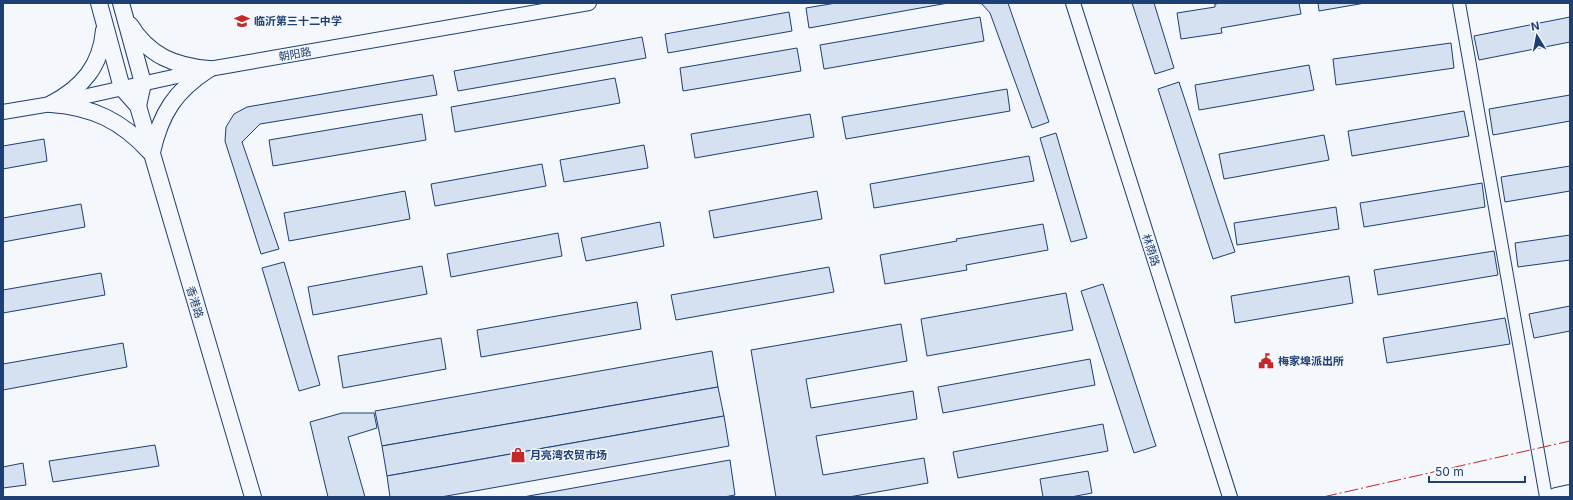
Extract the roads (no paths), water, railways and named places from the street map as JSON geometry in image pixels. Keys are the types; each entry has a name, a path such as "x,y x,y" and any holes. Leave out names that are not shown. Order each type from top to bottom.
{"main road":[{"name":"香港路","path":"99,3 122,88 138,106 253,497"},
{"name":"香港路","path":"123,10 143,83 138,106"},
{"path":"123,10 136,35 151,50 168,60 188,67 209,68"},
{"path":"51,104 66,96 79,85 90,72 99,57 105,23"},
{"path":"51,104 70,105 107,117 123,127 151,154 162,119 170,104 181,90 194,78 209,68"},
{"path":"1556,497 1570,494"}],"street":[{"name":"朝阳路","path":"3,112 51,104 209,68 589,3"},
{"name":"林荫路","path":"1073,3 1230,497"},
{"path":"1459,3 1546,497"}],"place":[{"name":"临沂第三十二中学","path":"242,21"},
{"name":"梅家埠派出所","path":"1266,361"},
{"name":"月亮湾农贸市场","path":"518,455"}]}
